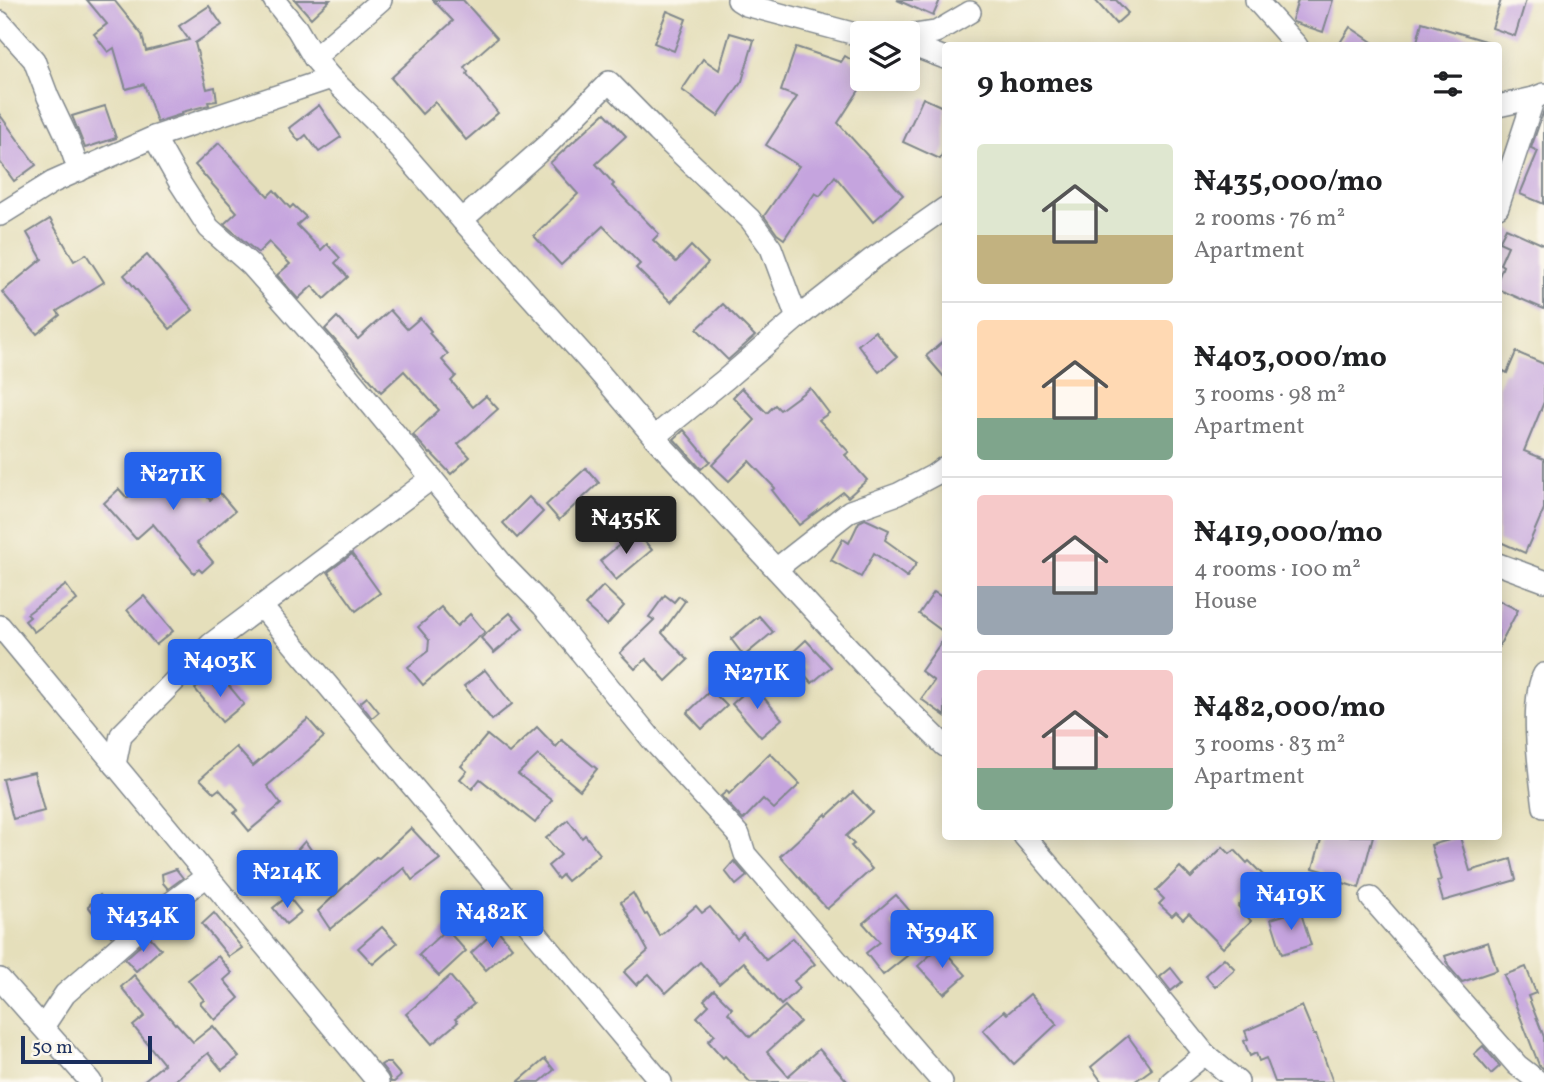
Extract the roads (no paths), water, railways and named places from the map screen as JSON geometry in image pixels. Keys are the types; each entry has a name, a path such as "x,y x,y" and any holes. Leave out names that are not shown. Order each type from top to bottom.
{"street":[{"path":"274,0 331,78 380,126 654,437 882,684 942,743"},
{"path":"314,58 381,0"},
{"path":"738,0 746,5 850,33"},
{"path":"1255,0 1293,42"},
{"path":"920,34 936,32 970,12"},
{"path":"0,22 34,60 79,171"},
{"path":"920,49 942,57"},
{"path":"0,215 53,183 154,137 331,78"},
{"path":"462,220 549,142 609,82 750,219 771,248 797,318"},
{"path":"1502,105 1539,96"},
{"path":"1502,196 1539,96"},
{"path":"154,137 209,228 251,265 327,351 504,566 543,606 653,741 739,835 745,854 942,1082"},
{"path":"654,437 797,318 872,259 942,210"},
{"path":"776,569 850,511 898,494 942,469"},
{"path":"115,765 121,736 211,644 432,478"},
{"path":"1502,565 1544,581"},
{"path":"262,607 661,1082"},
{"path":"0,626 378,1082"},
{"path":"1544,674 1538,693 1537,730 1544,807"},
{"path":"1027,840 1205,1054 1238,1082"},
{"path":"43,1027 65,994 160,911 207,877"},
{"path":"1371,898 1517,1065 1539,1082"},
{"path":"0,979 90,1082"},
{"path":"1171,1082 1205,1054"}]}
